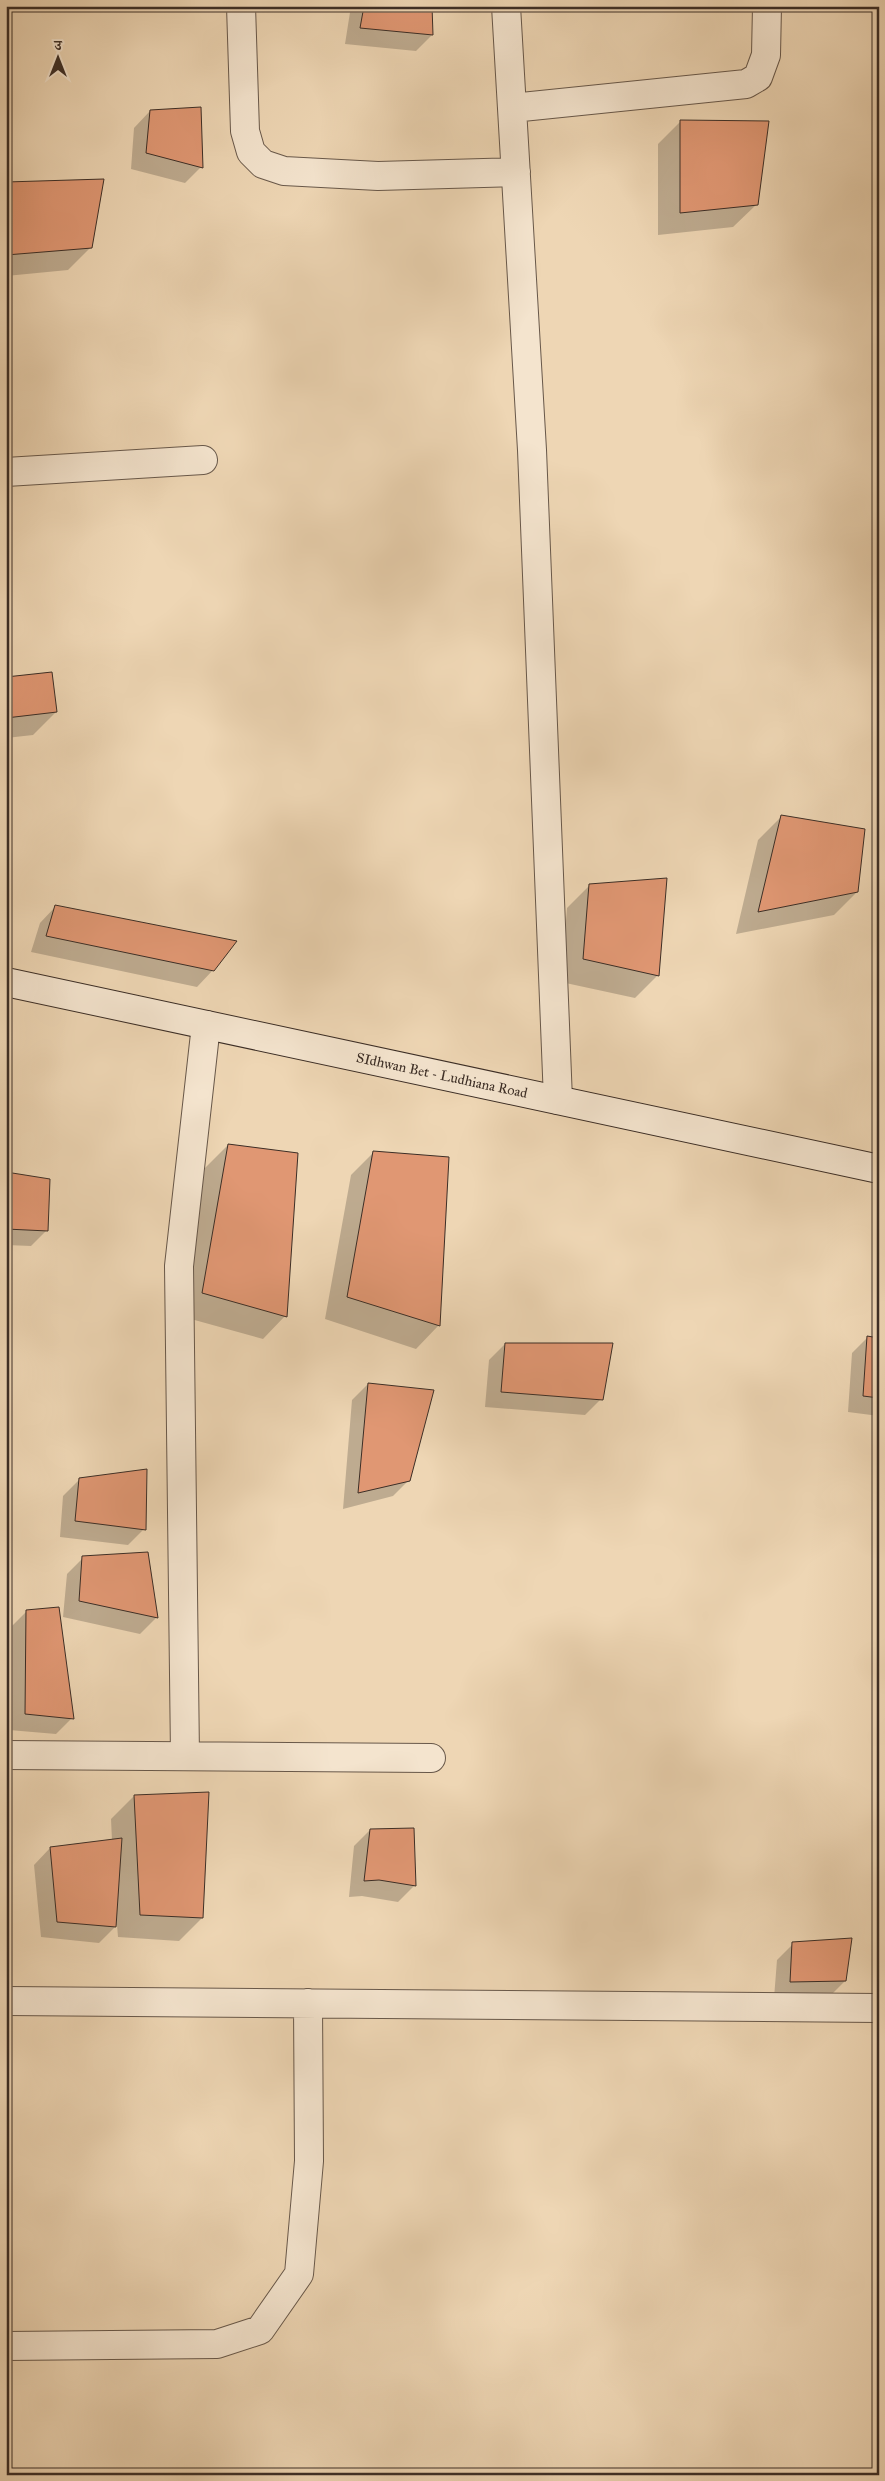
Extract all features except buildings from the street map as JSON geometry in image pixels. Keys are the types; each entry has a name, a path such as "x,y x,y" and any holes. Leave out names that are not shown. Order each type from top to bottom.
{"street":[{"path":"241,6 245,131 251,152 263,164 284,171 378,176 516,172"},
{"path":"506,6 532,450 558,1100"},
{"path":"512,108 746,84 758,78 766,55 767,6"},
{"path":"6,472 202,460"},
{"name":"SIdhwan Bet - Ludhiana Road","path":"6,982 879,1169"},
{"path":"185,1756 179,1266 206,1024"},
{"path":"6,1756 431,1758"},
{"path":"6,2001 879,2008"},
{"path":"6,2346 217,2344 260,2330 299,2274 309,2160 308,2003"}]}
